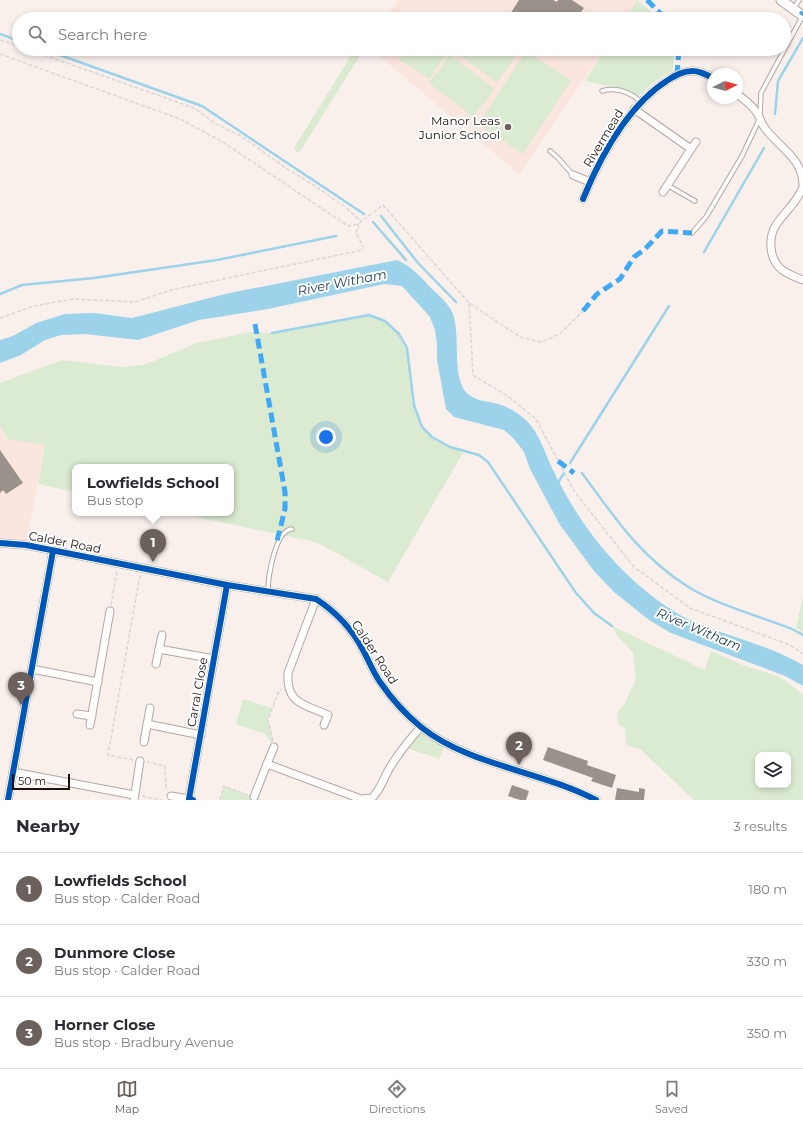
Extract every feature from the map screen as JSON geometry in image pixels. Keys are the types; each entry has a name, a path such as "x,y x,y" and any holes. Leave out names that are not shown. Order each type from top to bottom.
{"street":[{"path":"781,0 803,16"},
{"name":"Rivermead","path":"583,199 608,148 634,109 641,102 660,85 684,72 702,73 707,75"},
{"path":"743,98 749,103 760,117 764,127 792,156 800,168 803,185 798,200 775,227 771,237 771,247 773,256 780,268 803,280"},
{"name":"Rivermead","path":"634,109 691,149"},
{"path":"663,192 696,142"},
{"name":"Rivermead","path":"573,175 590,182"},
{"name":"Calder Road","path":"0,543 26,545 228,585 316,600 326,606 352,632 380,682 399,706 421,727 445,744 466,753 558,783 579,796 596,800"},
{"path":"8,800 53,551"},
{"name":"Carral Close","path":"169,795 191,800 214,659 228,585"},
{"path":"316,600 288,673 287,686 290,694 298,701 328,715 324,725"},
{"path":"90,725 110,611"},
{"path":"156,664 162,635"},
{"name":"Carral Close","path":"159,649 214,659"},
{"path":"32,669 98,682"},
{"path":"144,742 150,708"},
{"path":"77,714 92,716"},
{"name":"Carral Close","path":"147,724 201,735"},
{"path":"267,764 362,799 372,798 381,788 388,771 397,757 421,727"},
{"path":"254,797 274,747"},
{"path":"13,772 134,797 140,761"}],"lane":[{"path":"793,9 799,0"},
{"path":"791,38 803,16"},
{"path":"692,233 710,210 742,156 760,117 761,93 781,56"},
{"path":"602,91 609,89 625,92 634,95 641,102"},
{"path":"550,151 560,159 573,175"},
{"path":"667,185 695,201"},
{"path":"268,592 277,541 282,533 292,529"}],"path":[{"path":"0,40 12,44"},
{"path":"0,54 180,119 223,142 348,226 358,224 383,205 469,303 520,337 541,342 560,334 583,311"},
{"path":"47,56 194,108 216,124 241,136 286,168 315,186 345,207 361,221"},
{"path":"0,318 34,306 73,299 135,302 171,290 362,250 363,247 356,232 359,228 358,224"},
{"path":"469,303 473,375 510,397 536,419 574,491 634,567 690,608 790,644 803,654"},
{"path":"110,611 119,564"},
{"path":"141,568 108,755 165,766 169,795"},
{"path":"274,747 268,720 279,691 287,686"},
{"path":"220,800 224,786 254,797"},
{"path":"134,797 162,800"}],"shaded area":[{"path":"398,0 637,0 629,12 389,12"},
{"name":"Manor Leas Junior School","path":"379,56 600,56 519,174"},
{"path":"0,426 8,439 45,444 26,545 0,543"}],"green space":[{"path":"637,0 652,12 629,12"},
{"path":"351,56 360,56 301,150 297,153 294,148"},
{"path":"402,56 445,56 430,79 399,60"},
{"path":"449,56 451,56 495,89 473,117 429,83"},
{"path":"461,56 516,56 497,83"},
{"path":"523,56 534,56 571,80 523,154 478,124"},
{"path":"601,56 674,56 673,70 654,82 637,97 630,91 585,81"},
{"path":"369,315 384,321 400,338 408,355 416,411 424,428 439,441 464,451 388,582 316,542 192,516 234,516 234,464 72,464 72,491 38,484 45,445 8,439 0,426 0,383 62,360 122,367 144,365 197,343 251,332 272,333"},
{"path":"803,597 803,632 796,628"},
{"path":"612,626 705,670 711,651 745,666 778,676 803,694 803,800 694,800 641,750 626,745 625,729 618,723 617,712 624,705 636,679 633,653 618,637"},
{"path":"243,699 272,708 268,720 274,747 265,734 236,724"},
{"path":"421,727 445,744 439,759 404,747"},
{"path":"224,786 263,800 223,800 221,799"}],"water":[{"name":"River Witham","path":"397,260 407,265 415,272 451,310 456,328 458,373 465,391 476,399 506,407 517,413 532,426 559,482 572,505 603,549 620,568 650,595 684,617 777,652 803,665 803,686 785,676 671,633 649,620 614,592 594,571 560,525 530,469 524,452 514,439 504,430 454,417 446,409 437,360 435,330 430,317 402,286 384,284 268,309 199,320 138,340 85,334 61,335 45,340 21,355 0,363 0,340 13,336 36,323 65,314 94,313 132,318 225,294"}],"building":[{"path":"519,0 553,0 557,2 558,0 572,0 584,8 581,12 511,12"},
{"path":"0,450 23,483 6,494 3,490 0,493"},
{"path":"548,747 588,761 587,765 616,775 612,788 591,781 593,778 543,760"},
{"path":"512,785 529,791 526,800 520,800 508,796"},
{"path":"617,788 639,792 639,788 645,789 644,800 615,800"}],"waterway":[{"path":"0,34 12,38"},
{"path":"775,114 778,81 803,38"},
{"path":"63,56 202,106 364,214"},
{"path":"704,252 764,148"},
{"path":"381,216 418,263 456,302"},
{"path":"373,222 406,260"},
{"path":"0,294 22,285 94,278 217,260 336,236"},
{"path":"570,463 669,306"},
{"path":"272,333 369,315 385,321 399,334 407,348 414,405 422,427 432,437 450,447 479,455 488,462 576,593 594,613 612,626"},
{"path":"558,483 564,473"},
{"path":"582,473 630,536 657,564 673,576 690,588 713,600 792,629 803,635"}],"marked path":[{"path":"647,0 659,12"},
{"path":"677,75 678,56"},
{"path":"583,311 597,294 620,279 634,257 645,249 662,231 692,233"},
{"path":"255,324 285,492 285,509 277,541"},
{"path":"558,461 574,473"}],"cycle path":[{"path":"583,199 607,149 628,117 640,103 653,91 671,78 680,74 693,71 707,75"},
{"path":"0,543 26,545 227,585 316,599 337,615 349,628 359,642 375,674 384,688 404,711 421,727 440,740 460,750 575,790 596,800"},
{"path":"8,800 53,551"},
{"path":"193,800 189,799 227,585"}],"place":[{"name":"Manor Leas Junior School","path":"508,127"},
{"name":"Lowfields School","path":"153,562"},
{"name":"Horner Close","path":"21,705"},
{"name":"Dunmore Close","path":"519,765"}]}
